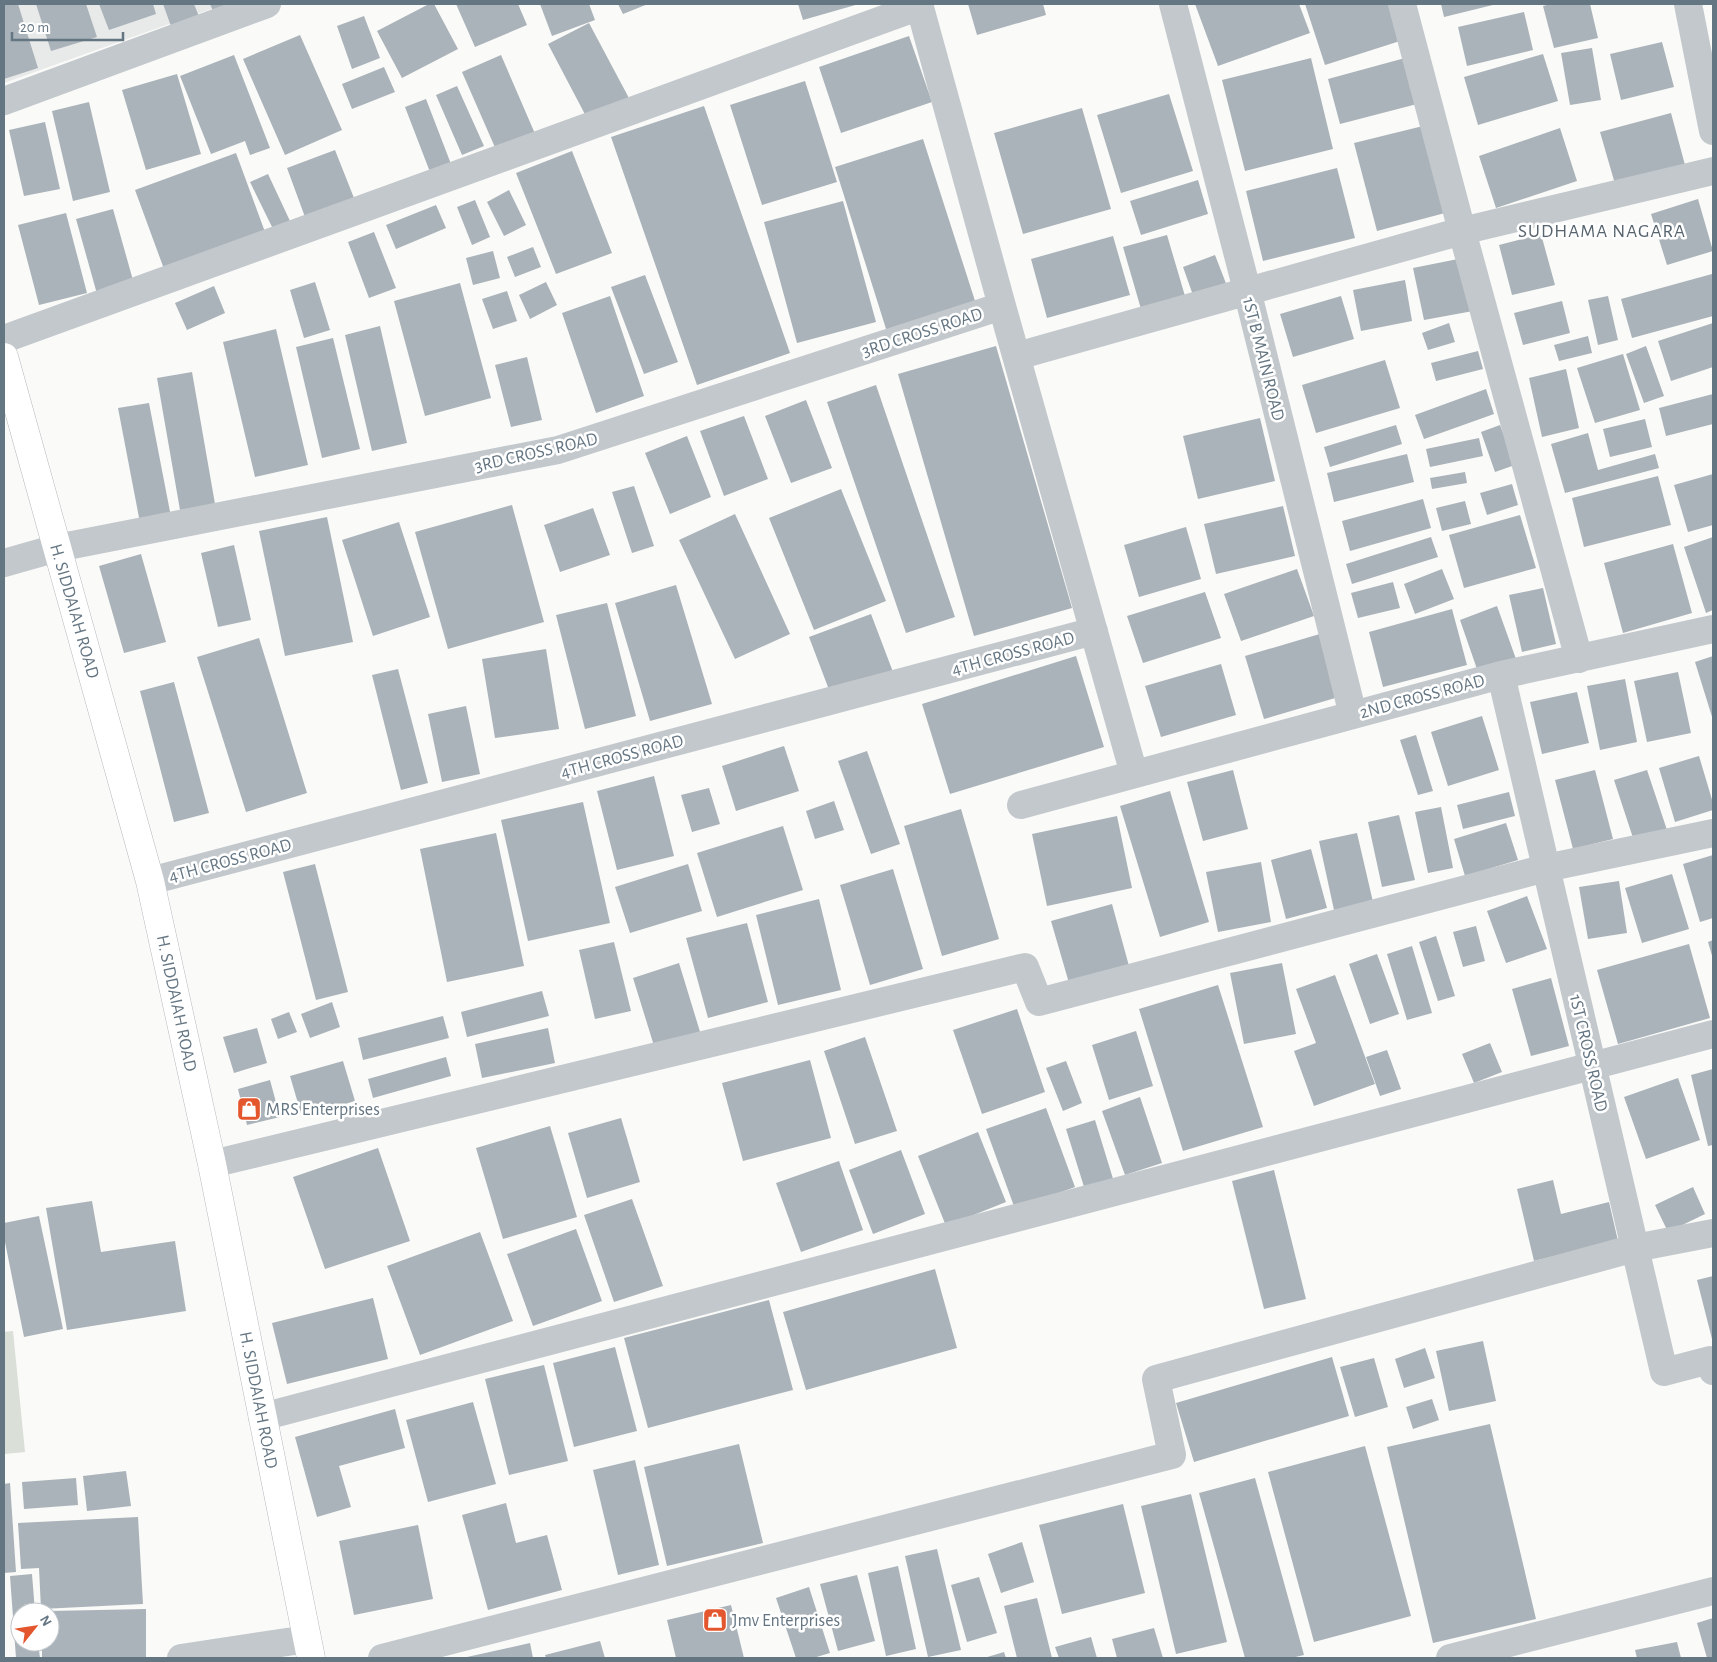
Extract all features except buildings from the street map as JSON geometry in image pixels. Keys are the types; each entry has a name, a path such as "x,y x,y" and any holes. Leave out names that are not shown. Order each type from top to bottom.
{"main road":[{"name":"H. SIDDAIAH ROAD","path":"4,357 150,881 212,1164 309,1649"}],"street":[{"path":"4,102 267,4"},
{"name":"1ST B MAIN ROAD","path":"1173,4 1247,290 1353,715"},
{"path":"1402,4 1578,659"},
{"path":"1688,4 1713,131"},
{"path":"4,339 920,5 1002,306 1134,774"},
{"path":"1017,356 1462,231 1713,171"},
{"name":"3RD CROSS ROAD","path":"4,563 57,548 558,450 1002,306"},
{"name":"2ND CROSS ROAD","path":"1021,805 1501,675 1713,629"},
{"name":"4TH CROSS ROAD","path":"150,881 1094,631"},
{"name":"1ST CROSS ROAD","path":"1501,675 1664,1372 1710,1360 1713,1371"},
{"path":"212,1164 1025,967 1039,1002 1546,868 1713,833"},
{"path":"262,1417 1713,1034"},
{"path":"382,1658 1172,1456 1156,1379 1635,1248 1713,1233"},
{"path":"1450,1658 1713,1591"},
{"path":"181,1658 309,1649"}],"shaded area":[{"path":"4,4 225,4 4,83"},
{"path":"13,1331 25,1452 4,1454 4,1332"}],"place":[{"name":"MRS Enterprises","path":"249,1109"},
{"name":"Jmv Enterprises","path":"715,1620"}],"district":[{"name":"SUDHAMA NAGARA","path":"1602,230"}]}
